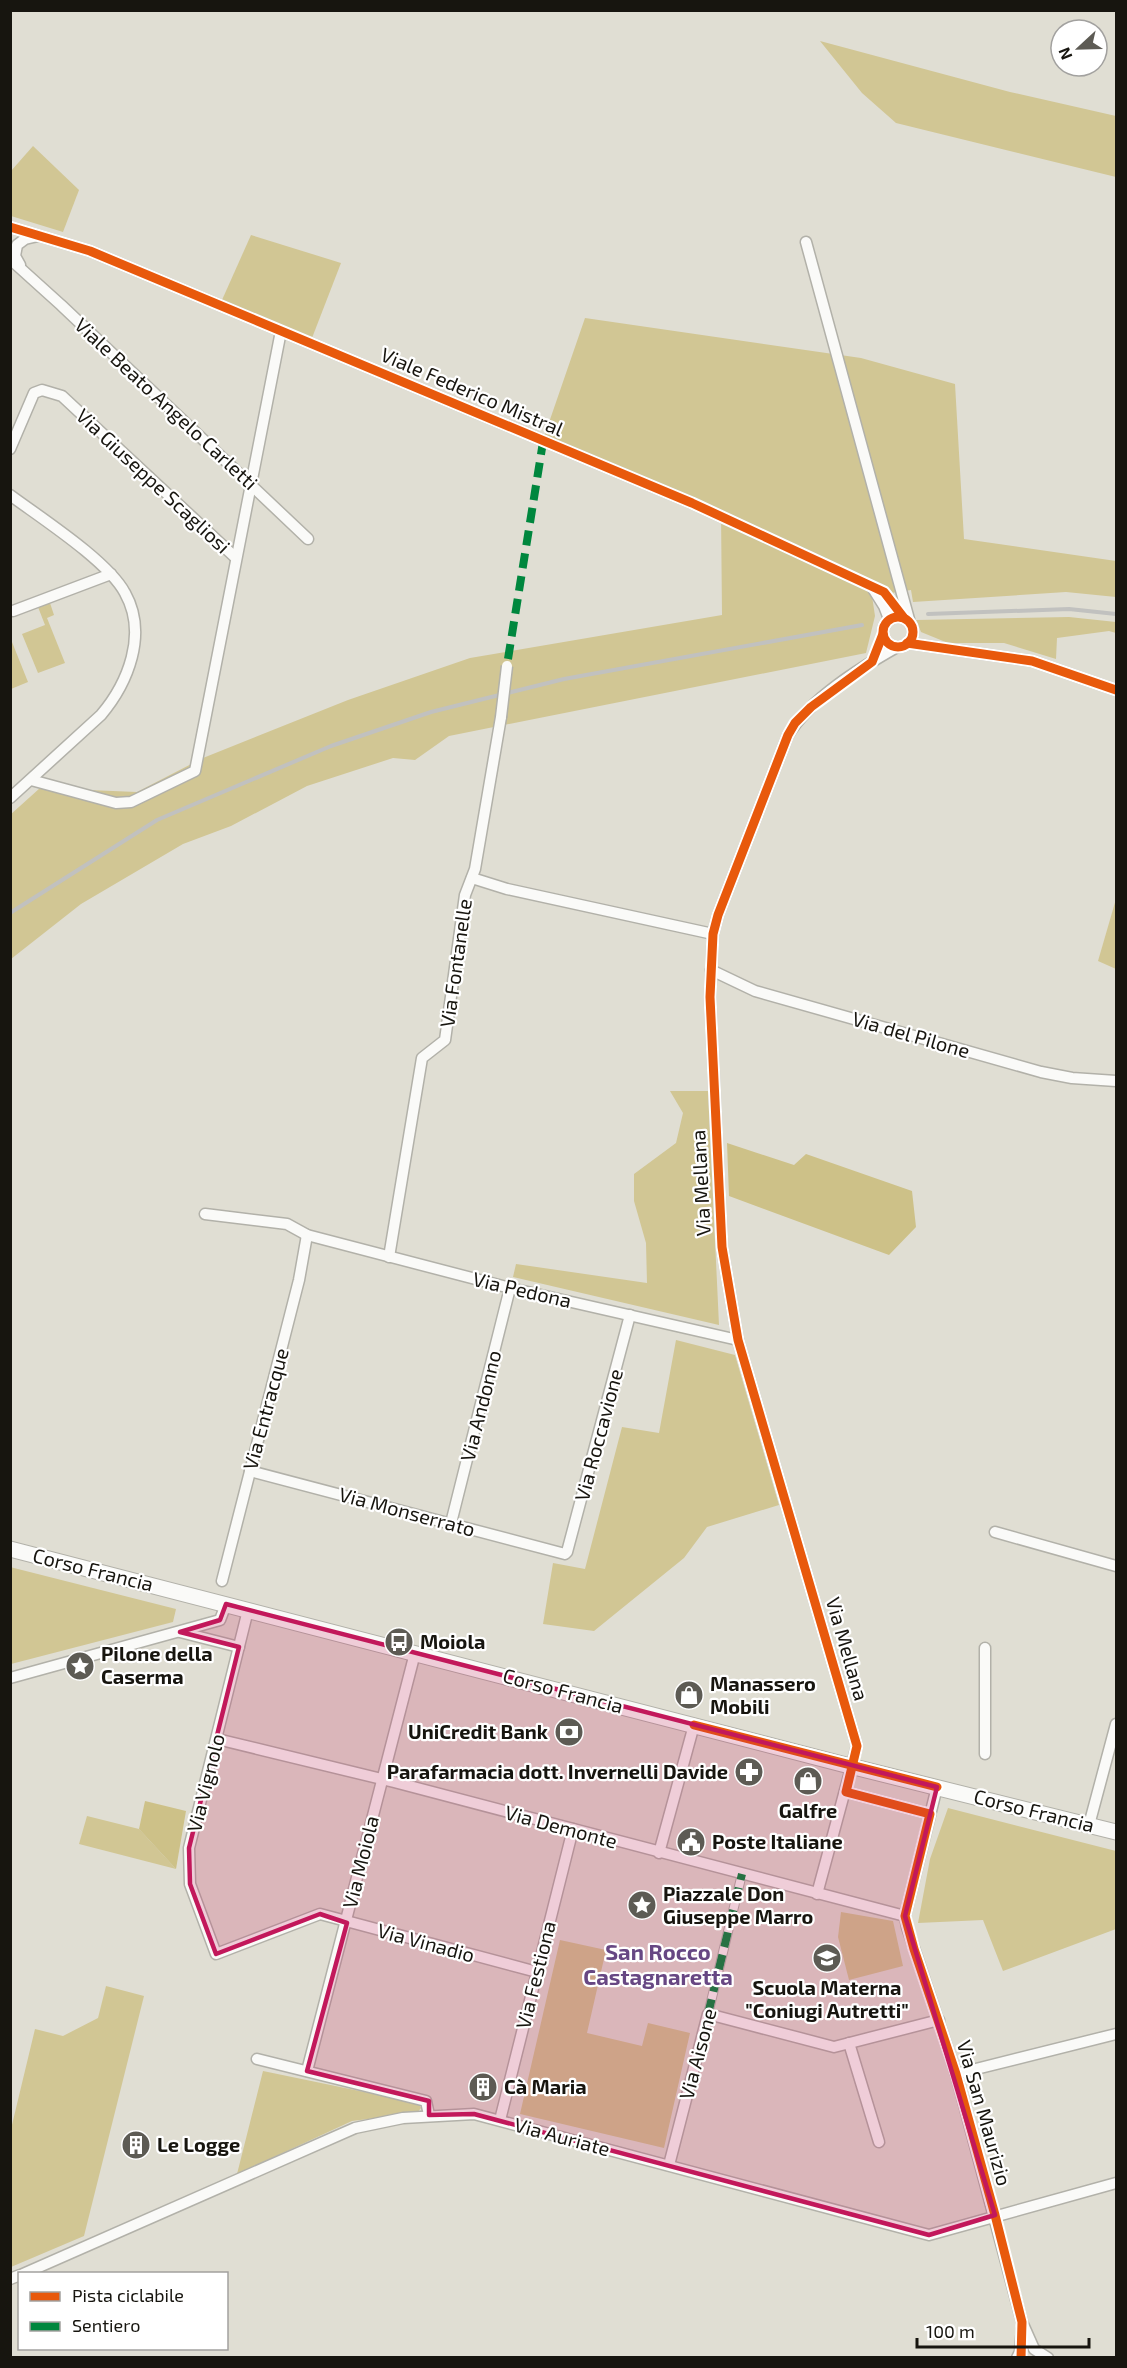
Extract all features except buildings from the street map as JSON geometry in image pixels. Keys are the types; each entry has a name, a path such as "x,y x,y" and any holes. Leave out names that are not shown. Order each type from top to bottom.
{"main road":[{"name":"Corso Francia","path":"10,1549 1116,1832"}],"street":[{"name":"Viale Federico Mistral","path":"10,227 90,250 692,503 884,592 909,624"},
{"path":"22,270 15,256 17,245 25,239 40,235"},
{"path":"806,242 909,624 902,645 888,643 883,634"},
{"name":"Viale Beato Angelo Carletti","path":"10,259 308,539"},
{"path":"236,558 281,331"},
{"name":"Via Giuseppe Scagliosi","path":"10,449 34,393 42,390 62,396 236,558 195,771 131,802 116,802 30,780"},
{"path":"10,495 111,574 126,593 133,623 134,642 127,674 121,688 101,716 10,798"},
{"path":"13,611 111,574"},
{"path":"870,585 884,606 889,619 884,626 872,662"},
{"name":"Viale Federico Mistral","path":"889,619 899,616 944,647"},
{"name":"Viale Federico Mistral","path":"902,645 944,647 1032,661 1116,690"},
{"name":"Via Mellana","path":"817,1894 857,1746 738,1340 722,1247 711,1028 713,934 718,915 788,735 795,723 811,707 872,662 902,645"},
{"name":"Via Fontanelle","path":"389,1257 422,1058 445,1040 465,895 475,869 501,717 507,663"},
{"path":"472,878 507,889 713,934"},
{"name":"Via del Pilone","path":"711,970 755,991 1041,1072 1072,1078 1116,1081"},
{"name":"Via Pedona","path":"205,1214 287,1224 307,1235 389,1257 510,1288 738,1340"},
{"name":"Via Entracque","path":"222,1581 299,1280 307,1235"},
{"name":"Via Andonno","path":"451,1523 510,1288"},
{"name":"Via Roccavione","path":"565,1554 630,1315"},
{"name":"Via Monserrato","path":"250,1471 565,1554"},
{"path":"995,1532 1116,1566"},
{"path":"10,1678 220,1620 226,1604"},
{"name":"Via Vignolo","path":"216,1954 194,1900 188,1868 189,1848 248,1610"},
{"path":"180,1632 239,1647"},
{"path":"985,1648 985,1754"},
{"name":"Via Moiola","path":"307,2071 415,1653"},
{"path":"1089,1825 1116,1724"},
{"path":"659,1853 694,1725"},
{"name":"Via Demonte","path":"217,1739 381,1779 905,1916"},
{"path":"905,1916 937,1787"},
{"path":"846,1792 930,1814"},
{"name":"Via Festiona","path":"500,2120 573,1829"},
{"name":"Via Aisone","path":"669,2165 742,1874"},
{"name":"Via Vinadio","path":"216,1954 320,1914 537,1972"},
{"name":"Via San Maurizio","path":"905,1916 956,2074 1023,2322"},
{"path":"708,2014 830,2046 939,2020"},
{"path":"956,2074 1116,2034"},
{"path":"849,2043 879,2142"},
{"path":"257,2059 426,2101 429,2115"},
{"name":"Via Auriate","path":"26,2272 355,2128 429,2115 469,2113 500,2120 928,2235 1116,2183"},
{"path":"1023,2322 1035,2353 1048,2358"},
{"path":"1019,2356 1023,2322"}],"highlighted area":[{"path":"226,1604 937,1787 905,1916 995,2215 929,2235 474,2114 429,2115 429,2101 307,2071 347,1923 320,1914 216,1954 190,1884 189,1848 239,1647 180,1632 220,1620"}],"shaded area":[{"path":"820,41 1010,92 1116,116 1116,177 896,123 862,93"},
{"path":"33,146 79,190 63,232 11,216 11,171"},
{"path":"251,235 341,263 312,338 222,300"},
{"path":"585,318 861,358 955,384 964,539 1116,561 1116,597 1066,592 913,602 911,590 872,596 875,616 866,653 449,736 415,760 393,758 307,786 231,826 183,844 81,904 11,959 10,815 40,788 137,792 203,758 348,700 470,658 722,615 721,512 544,437"},
{"path":"50,603 54,615 47,618 65,663 38,673 22,634 45,625 38,607"},
{"path":"1069,617 1116,622 1116,633 1109,631 1057,638 1056,659 1004,643 948,643 921,632 916,620"},
{"path":"10,637 28,682 11,689 10,689"},
{"path":"1116,899 1116,969 1098,961"},
{"path":"670,1091 708,1091 719,1325 513,1277 516,1264 647,1283 646,1243 634,1201 634,1174 676,1143 683,1113"},
{"path":"727,1143 794,1165 806,1154 912,1191 916,1227 889,1255 729,1196"},
{"path":"676,1340 735,1355 779,1505 707,1527 684,1558 594,1631 543,1624 553,1563 585,1569 622,1427 659,1433"},
{"path":"10,1567 176,1609 173,1622 11,1664"},
{"path":"145,1801 186,1811 176,1869 139,1829"},
{"path":"948,1808 1116,1851 1116,1929 1003,1971 983,1920 918,1923 930,1859"},
{"path":"87,1816 139,1829 176,1869 79,1844"},
{"path":"841,1912 893,1921 903,1966 849,1980 838,1937"},
{"path":"560,1940 606,1950 587,2033 642,2046 648,2023 690,2033 664,2148 520,2114"},
{"path":"106,1986 144,1996 84,2236 11,2267 11,2129 35,2029 63,2036 98,2018"},
{"path":"263,2071 403,2100 419,2104 421,2108 417,2113 352,2121 237,2174"}],"railway":[{"path":"928,614 1069,609 1116,614"},
{"path":"10,913 157,820 331,746 431,712 564,679 862,625"}],"marked path":[{"path":"508,659 543,442"},
{"path":"708,2014 742,1874"}],"cycle path":[{"path":"10,227 90,251 692,503 884,592 904,618"},
{"path":"898,617 909,621 913,632 909,643 898,647 887,643 883,632 887,621 898,617"},
{"path":"883,634 872,662 811,707 795,723 788,735 718,915 713,934 710,997 722,1247 738,1340 857,1746 846,1792 930,1814 905,1916 956,2074 995,2215 1022,2322 1021,2358"},
{"path":"907,643 1032,661 1116,690"},
{"path":"694,1725 937,1787"}],"place":[{"name":"Moiola","path":"399,1642"},
{"name":"Pilone della Caserma","path":"80,1666"},
{"name":"Manassero Mobili","path":"689,1695"},
{"name":"UniCredit Bank","path":"569,1732"},
{"name":"Parafarmacia dott. Invernelli Davide","path":"749,1772"},
{"name":"Galfre","path":"808,1781"},
{"name":"Poste Italiane","path":"691,1842"},
{"name":"Piazzale Don Giuseppe Marro","path":"642,1905"},
{"name":"Scuola Materna \"Coniugi Autretti\"","path":"827,1958"},
{"name":"Cà Maria","path":"483,2087"},
{"name":"Le Logge","path":"136,2145"}],"district":[{"name":"San Rocco Castagnaretta","path":"658,1964"}]}
